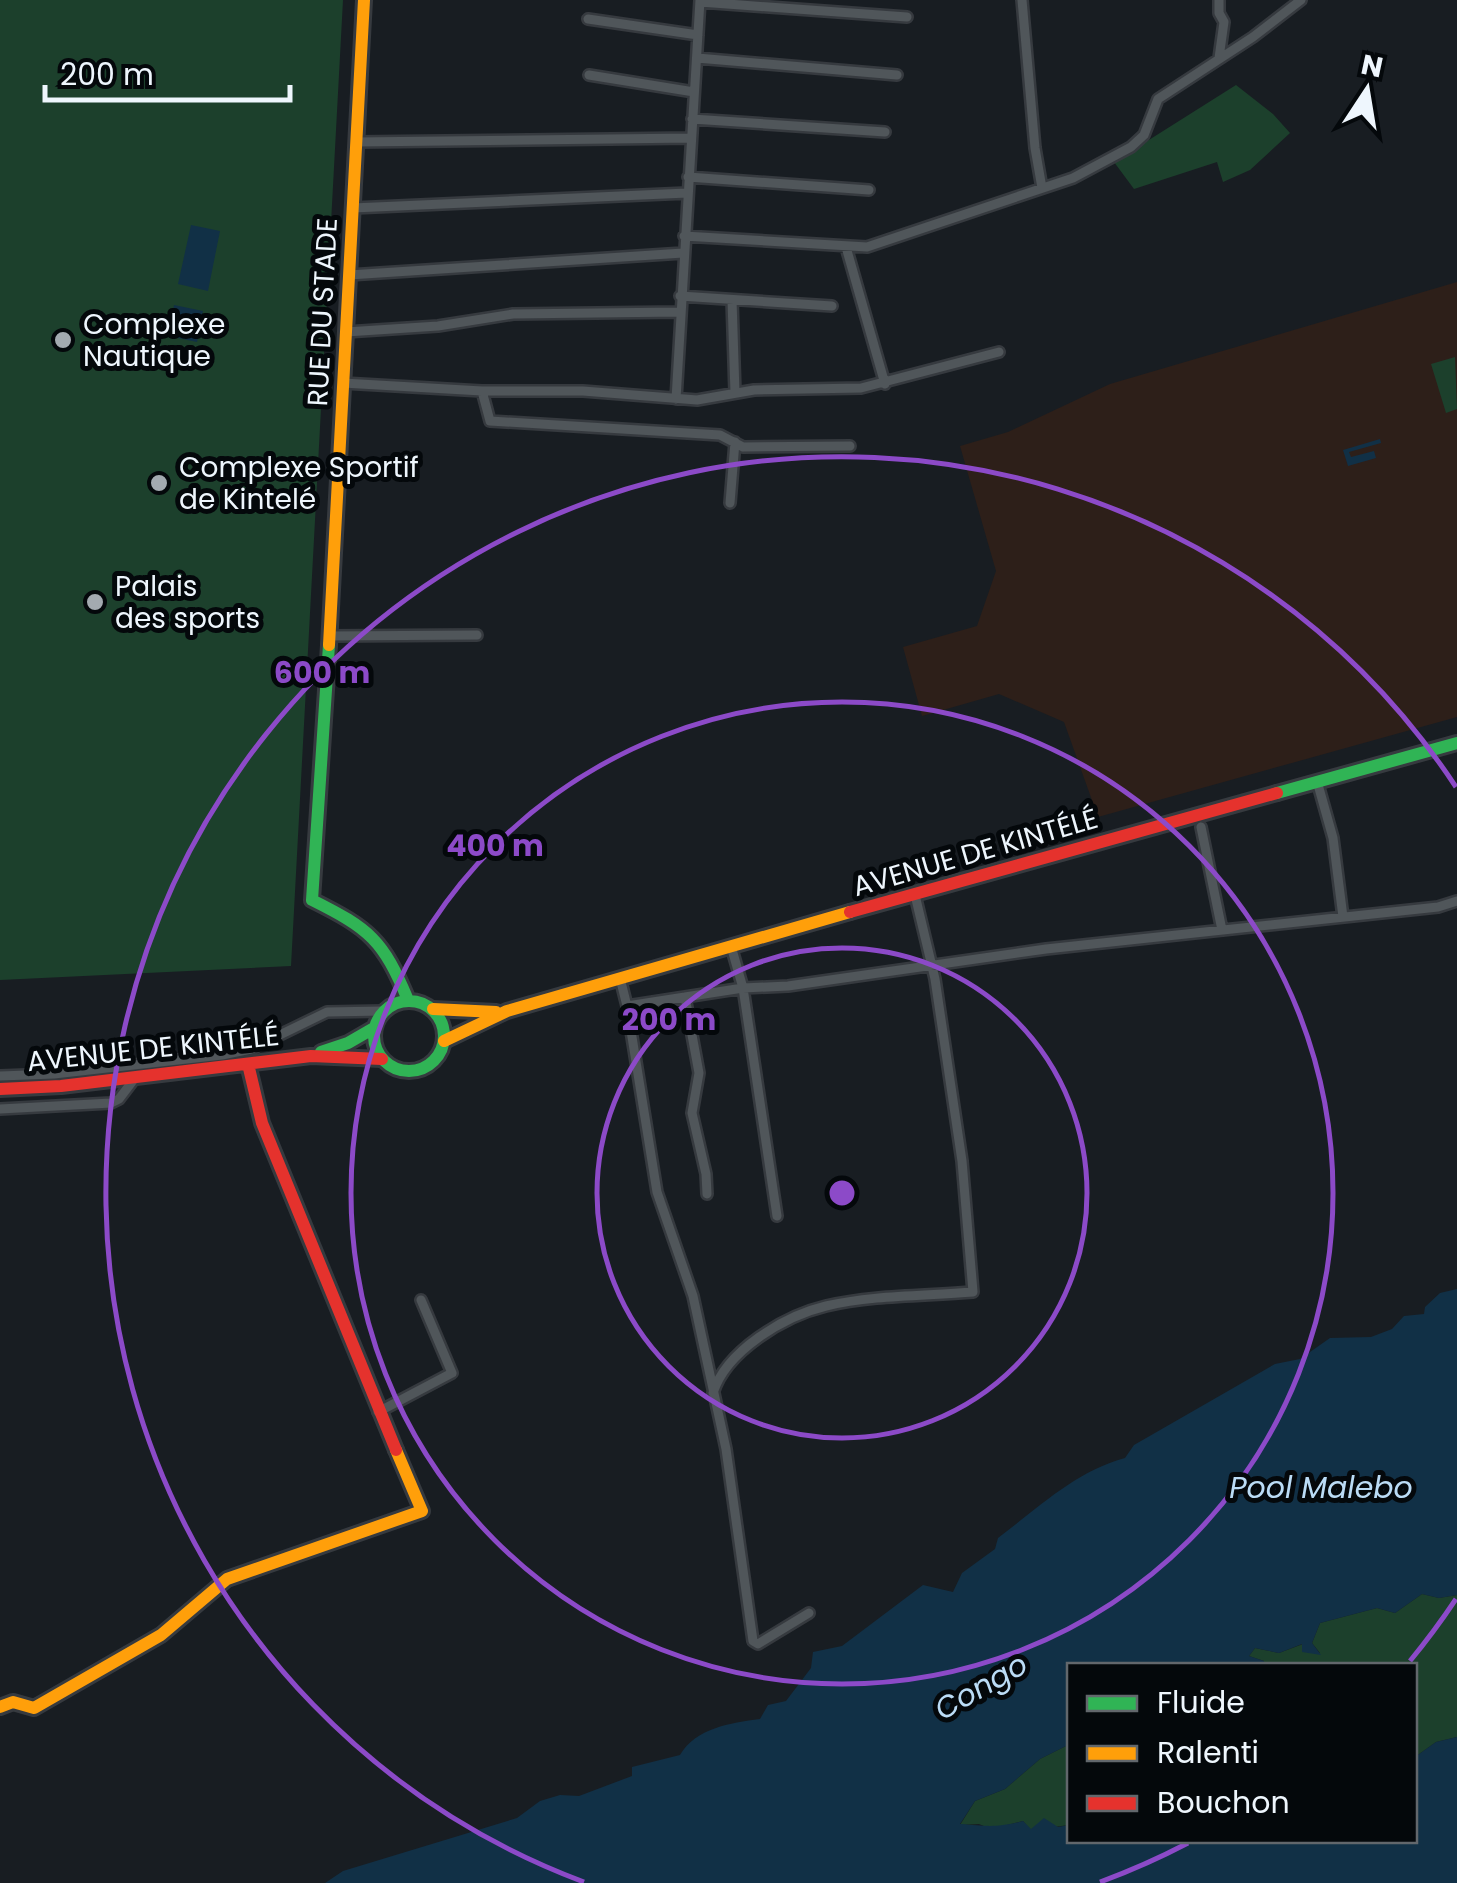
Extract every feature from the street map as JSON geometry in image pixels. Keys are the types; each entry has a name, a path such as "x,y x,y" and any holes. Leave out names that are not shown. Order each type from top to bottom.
{"street":[{"name":"RUE DU STADE","path":"364,0 312,900 362,925 378,938 408,1000"},
{"path":"1219,0 1224,22 1219,58"},
{"path":"684,236 867,247 1073,178 1131,147 1144,136 1158,99 1301,0"},
{"path":"676,399 700,1 907,17"},
{"path":"1024,1 1035,148 1042,188"},
{"path":"588,20 698,36"},
{"path":"697,58 897,75"},
{"path":"589,76 694,92"},
{"path":"692,119 885,132"},
{"path":"356,142 691,138"},
{"path":"688,177 869,190"},
{"path":"353,208 687,193"},
{"path":"846,247 884,384"},
{"path":"349,275 683,253"},
{"path":"680,296 832,306"},
{"path":"732,300 735,393"},
{"path":"346,332 438,326 512,314 679,312"},
{"path":"343,383 482,391 583,390 697,400 799,388 861,388 999,352"},
{"path":"482,391 490,421 720,435 750,448 850,446"},
{"path":"730,503 735,442"},
{"path":"330,636 477,635"},
{"name":"AVENUE DE KINTÉLÉ","path":"0,1090 311,1056 382,1059 393,1067 419,1070 440,1054 444,1041 507,1012 1317,781 1456,747"},
{"path":"1317,781 1332,838 1343,917"},
{"path":"1200,827 1222,930"},
{"path":"712,1393 742,1348 804,1313 838,1304 972,1292 962,1160 932,965 915,895"},
{"path":"628,1006 932,965 1438,907 1457,901"},
{"path":"731,946 744,988 778,1216"},
{"path":"620,978 628,1006 657,1192 693,1296 734,1494 753,1641 766,1641 809,1613"},
{"path":"686,997 700,1073 692,1112 706,1174 706,1194"},
{"path":"382,1059 374,1028 383,1011 408,1000"},
{"name":"AVENUE DE KINTÉLÉ","path":"408,1000 432,1009 507,1012"},
{"path":"432,1009 444,1029 444,1041"},
{"path":"0,1076 207,1057 251,1048 327,1012 383,1011"},
{"name":"AVENUE DE KINTÉLÉ","path":"311,1056 348,1043 374,1028"},
{"path":"0,1707 13,1702 34,1708 149,1641 213,1596 228,1579 422,1511 253,1103 248,1064"},
{"path":"0,1110 111,1103 119,1099 134,1078"},
{"path":"378,1412 452,1374 421,1300"}],"shaded area":[{"path":"1457,282 1457,717 1098,817 1064,722 999,694 922,716 903,647 977,626 996,571 960,446 1008,432 1110,384"}],"green space":[{"name":"Complexe Sportif de Kintelé","path":"0,0 343,0 291,966 0,980"},
{"path":"1236,85 1290,133 1250,170 1223,182 1217,162 1134,189 1114,162"},
{"path":"1455,357 1457,409 1446,413 1431,364"},
{"path":"1422,1594 1439,1598 1457,1595 1457,1737 1436,1742 1417,1756 1417,1663 1264,1663 1249,1656 1255,1648 1279,1653 1303,1644 1320,1653 1312,1643 1320,1623 1377,1608 1395,1613"},
{"path":"1067,1746 1067,1825 1031,1830 1023,1821 991,1829 979,1824 960,1825 975,1801 1005,1789 1040,1759"}],"water":[{"path":"191,225 220,231 208,291 178,284"},
{"path":"174,305 203,311 197,342 168,336"},
{"path":"1380,439 1381,443 1349,452 1351,457 1374,451 1376,458 1348,466 1343,450"},
{"name":"Pool Malebo","path":"1457,1289 1457,1595 1439,1598 1422,1594 1395,1613 1377,1608 1320,1623 1312,1643 1321,1655 1302,1652 1302,1644 1279,1653 1255,1648 1249,1656 1264,1663 1067,1663 1067,1746 1040,1759 1005,1789 975,1801 960,1824 998,1826 1023,1821 1031,1829 1044,1818 1058,1827 1067,1825 1067,1843 1417,1843 1417,1756 1436,1742 1457,1737 1457,1883 325,1883 343,1871 517,1818 540,1801 560,1795 579,1796 632,1776 632,1767 680,1755 695,1739 715,1728 760,1719 768,1705 786,1701 811,1668 813,1652 842,1646 923,1585 953,1592 962,1573 995,1549 998,1538 1074,1481 1125,1458 1134,1445 1275,1364 1300,1359 1330,1338 1371,1337 1392,1329 1404,1316 1424,1314 1425,1307 1440,1293"}],"traffic: fast":[{"path":"329,645 312,900 348,919 372,938 391,963 408,1000"},
{"path":"1277,793 1457,743"},
{"path":"409,1001 434,1011 444,1036 434,1061 409,1071 384,1061 374,1036 384,1011 409,1001"},
{"path":"321,1052 374,1028"}],"traffic: slow":[{"path":"329,645 364,0"},
{"path":"444,1041 507,1011 850,912"},
{"path":"433,1009 496,1012"},
{"path":"0,1707 13,1702 34,1708 161,1635 227,1579 422,1511 396,1450"}],"traffic: jam":[{"path":"850,912 1277,793"},
{"path":"0,1089 61,1086 311,1056 382,1059"},
{"path":"248,1064 262,1123 396,1450"}],"place":[{"name":"Complexe Nautique","path":"63,340"},
{"name":"Complexe Sportif de Kintelé","path":"159,483"},
{"name":"Palais des sports","path":"95,602"}],"water label":[{"name":"Congo","path":"981,1687"}]}
